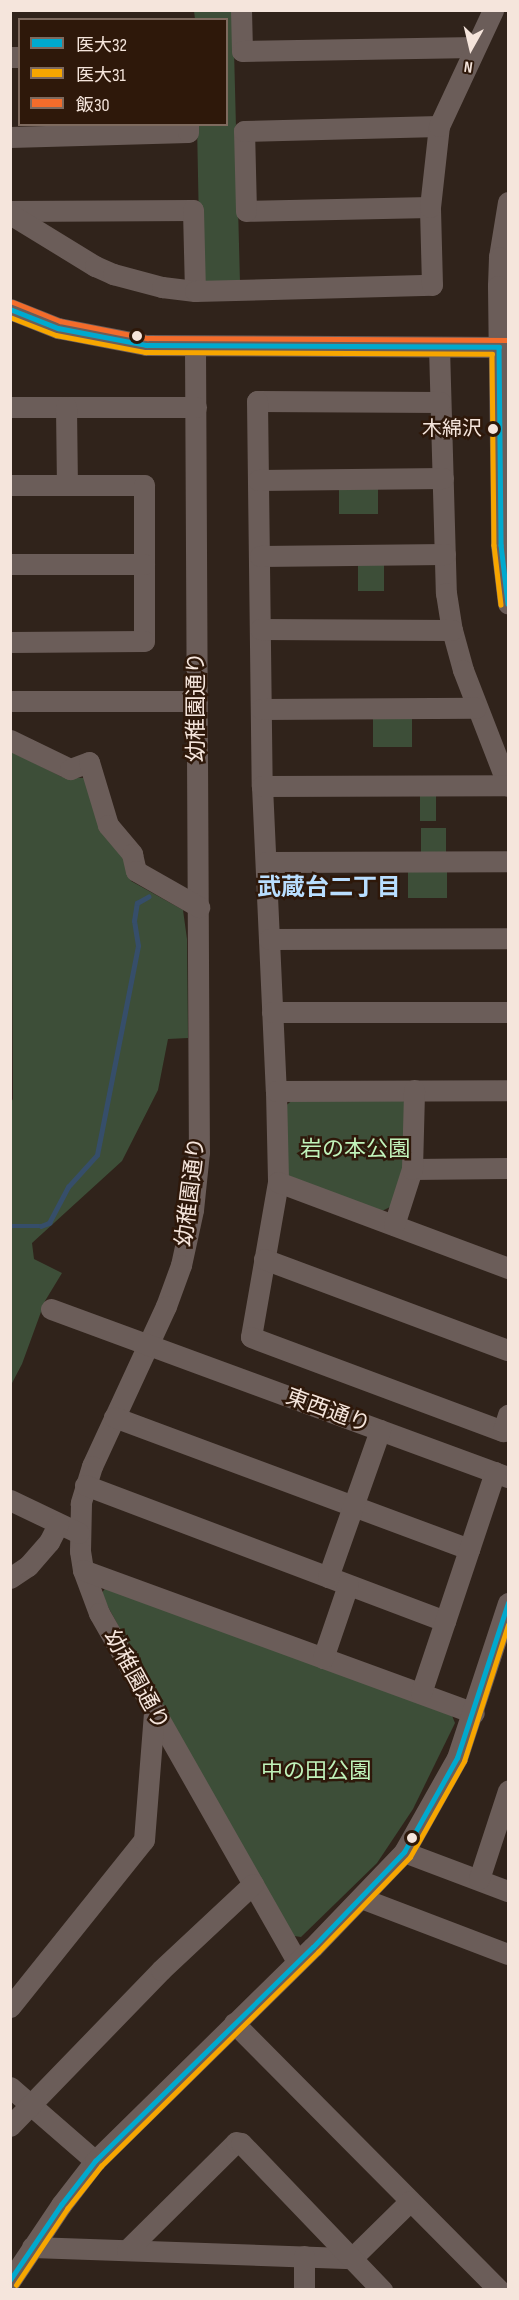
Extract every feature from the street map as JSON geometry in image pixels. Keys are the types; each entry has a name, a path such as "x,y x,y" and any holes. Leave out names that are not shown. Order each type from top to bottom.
{"street":[{"path":"241,10 242,51 475,47"},
{"path":"10,212 95,266 113,274 162,287 195,291 432,285 430,207 439,126 493,10"},
{"path":"500,10 508,14"},
{"path":"10,137 188,132 188,126"},
{"path":"430,207 246,211 244,130 439,126"},
{"path":"508,202 499,257 504,347 501,545 508,604"},
{"path":"10,212 193,210 195,291"},
{"path":"10,309 58,328 100,338 146,345 504,347"},
{"name":"幼稚園通り","path":"195,346 199,1152 193,1210 181,1265 85,1485 79,1533 83,1570 99,1613 154,1714 297,1962"},
{"path":"262,786 508,786 501,749 476,708 452,630 446,593 439,347"},
{"path":"440,402 257,401 262,786 278,1182 251,1337 503,1431 508,1415"},
{"path":"10,407 196,407"},
{"path":"66,407 67,485"},
{"path":"258,480 442,478"},
{"path":"10,485 144,484 144,641 10,642"},
{"path":"260,556 445,554"},
{"path":"10,564 144,564"},
{"path":"260,629 452,630"},
{"path":"10,701 196,701"},
{"path":"261,709 476,708"},
{"path":"10,740 70,769 88,762 108,825 132,854 136,871 199,907"},
{"path":"266,862 508,861"},
{"path":"269,939 508,938"},
{"path":"272,1012 508,1012"},
{"path":"394,1225 412,1169 414,1090"},
{"path":"276,1091 508,1090"},
{"path":"412,1169 508,1168"},
{"path":"278,1182 508,1268"},
{"path":"264,1259 508,1350"},
{"name":"東西通り","path":"51,1309 502,1475"},
{"path":"114,1417 469,1549"},
{"path":"328,1577 380,1430"},
{"path":"421,1694 469,1549 502,1475"},
{"path":"85,1485 445,1621"},
{"path":"10,1500 79,1533"},
{"path":"10,1578 35,1558 49,1542 58,1524"},
{"path":"83,1570 474,1713"},
{"path":"323,1658 348,1585"},
{"path":"10,2281 95,2161 361,1898 404,1852 458,1758 508,1603"},
{"path":"10,2007 144,1840 154,1714"},
{"path":"478,1879 507,1803"},
{"path":"404,1852 508,1891"},
{"path":"10,2126 161,1970 253,1884"},
{"path":"361,1898 508,1954"},
{"path":"234,2023 499,2289"},
{"path":"10,2087 95,2161"},
{"path":"127,2250 236,2142 241,2143 382,2289"},
{"path":"32,2247 352,2258 410,2201"},
{"path":"304,2256 304,2289"}],"green space":[{"path":"194,11 233,11 240,283 207,283 200,277 197,126 228,126 228,18 195,18"},
{"path":"339,485 378,485 378,514 339,514"},
{"path":"358,560 384,560 384,591 358,591"},
{"path":"373,716 412,716 412,747 373,747"},
{"path":"11,751 62,777 84,778 127,858 131,881 183,910 187,939 188,1038 168,1039 158,1090 122,1161 32,1243 34,1259 62,1273 45,1301 22,1364 11,1385 10,1104 13,1099"},
{"path":"420,789 436,789 436,821 420,821"},
{"path":"421,828 446,828 446,856 421,856"},
{"path":"408,868 447,868 447,898 408,898"},
{"name":"岩の本公園","path":"295,1098 400,1098 408,1105 407,1163 396,1204 378,1213 286,1176 283,1108"},
{"name":"中の田公園","path":"107,1586 451,1713 455,1723 413,1809 377,1863 301,1937 294,1936 188,1753 101,1594"}],"waterway":[{"path":"10,1226 41,1226 49,1223 68,1187 97,1155 138,946 134,921 137,903 148,897"}],"transit line":[{"name":"飯30","path":"13,302 60,321 147,338 508,340"},
{"name":"医大32","path":"10,309 58,328 146,345 499,347 501,545 508,604"},
{"name":"医大31","path":"10,317 56,335 145,352 492,354 494,545 501,605"},
{"name":"医大32","path":"10,2280 61,2205 95,2161 313,1947 404,1852 457,1758 508,1603"},
{"name":"医大31","path":"16,2285 67,2209 101,2166 318,1952 410,1857 464,1761 508,1625"}],"place":[{"name":"木綿沢","path":"493,429"}],"district":[{"name":"武蔵台二丁目","path":"329,888"}]}
